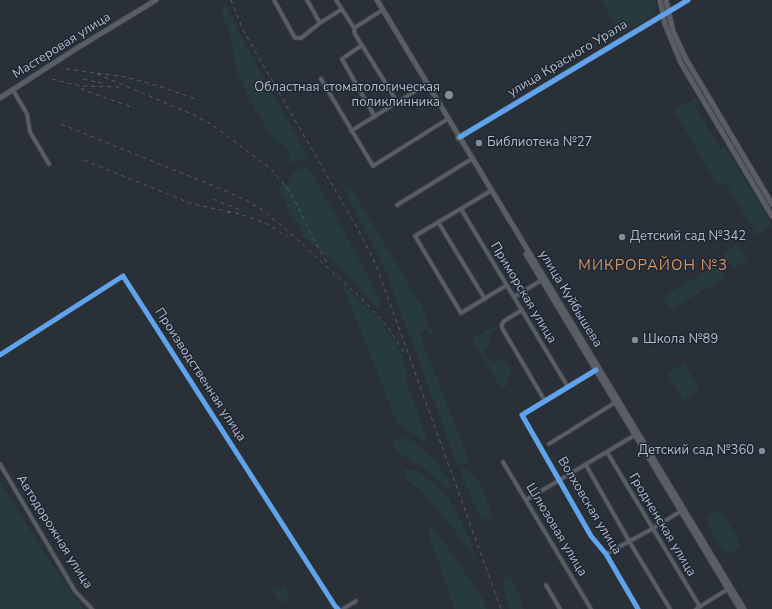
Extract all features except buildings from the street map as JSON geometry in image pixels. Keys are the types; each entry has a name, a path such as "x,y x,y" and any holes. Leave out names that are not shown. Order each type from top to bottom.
{"main road":[{"name":"Мастеровая улица","path":"0,98 74,50 156,0"},
{"name":"улица Куйбышева","path":"374,0 682,510 744,609"},
{"name":"улица Куйбышева","path":"378,0 382,11"},
{"path":"660,0 669,35 681,63 772,215"},
{"path":"666,0 673,31 686,59 772,204"},
{"name":"улица Красного Урала","path":"458,138 668,12"},
{"name":"улица Куйбышева","path":"426,85 490,191"},
{"name":"улица Куйбышева","path":"730,588 740,609"}],"street":[{"path":"274,0 295,38 301,38 320,23 342,9"},
{"path":"307,0 320,23"},
{"path":"336,0 354,28 355,34 398,103"},
{"name":"улица Красного Урала","path":"668,12 688,0"},
{"path":"354,28 382,11"},
{"path":"362,45 342,59 375,117"},
{"path":"321,79 373,166 446,120"},
{"path":"352,131 426,85"},
{"path":"13,90 27,114 30,132 49,164"},
{"path":"397,205 470,160"},
{"path":"490,191 415,236 462,314 507,285"},
{"name":"Приморская улица","path":"461,209 568,387"},
{"path":"438,222 485,299"},
{"name":"Производственная улица","path":"0,355 123,276 338,609"},
{"path":"514,297 543,279"},
{"path":"522,310 504,322 502,324 502,328 545,401 598,369"},
{"name":"Волховская улица","path":"545,401 522,415 591,536 606,554 638,609"},
{"path":"549,444 617,402"},
{"path":"526,500 637,434"},
{"name":"Гродненская улица","path":"607,452 700,607"},
{"name":"Шлюзовая улица","path":"503,462 591,609"},
{"name":"Автодорожная улица","path":"0,464 76,591 92,609"},
{"path":"586,465 670,609"},
{"path":"606,554 652,529 682,510"},
{"path":"546,585 560,609"},
{"path":"696,609 730,588"},
{"path":"343,609 356,601"}],"green space":[{"path":"601,0 655,0 656,11 653,15 621,34"},
{"path":"225,4 258,69 307,155 293,164 289,161 289,153 286,148 283,144 275,141 255,109 238,74 228,27 222,15 222,7"},
{"path":"697,97 699,104 695,107 721,149 725,147 772,225 757,235 725,182 718,186 674,110"},
{"path":"305,166 312,172 366,273 381,304 379,310 356,284 325,254 304,237 278,188 292,181 291,174"},
{"path":"350,186 422,307 434,338 426,329 419,333 470,462 458,466 383,264 344,190"},
{"path":"737,244 747,260 733,269 723,253"},
{"path":"718,264 726,277 671,310 663,297"},
{"path":"329,272 381,322 401,353 407,373 404,376 429,444 397,423 343,286"},
{"path":"496,325 498,329 490,333 488,347 484,352 492,365 503,358 511,370 506,387 502,389 472,339"},
{"path":"684,363 700,390 683,400 667,373"},
{"path":"402,438 415,443 434,459 448,479 452,493 428,471 397,452 394,445 394,440"},
{"path":"402,468 418,471 437,486 449,499 472,543 475,560 452,527 432,503 418,488 408,482"},
{"path":"464,468 480,482 493,517 481,520 460,470"},
{"path":"0,482 42,550 83,609 0,609"},
{"path":"714,511 723,514 739,540 739,547 735,551 729,553 723,550 707,524 707,516"},
{"path":"429,524 449,549 483,599 487,609 455,609 429,535"},
{"path":"506,577 515,583 524,609 510,609 503,586 503,578"},
{"path":"284,586 288,592 289,598 283,602 279,602 272,590 275,587 279,587 281,592 284,590 280,587"}],"railway":[{"path":"231,0 244,32 359,231 376,265 501,609"},
{"path":"66,69 126,77 159,86 198,100"},
{"path":"97,74 192,114 214,126 271,169 287,188 296,203 327,263"},
{"path":"52,79 80,86 120,87"},
{"path":"83,79 101,83"},
{"path":"81,88 134,108"},
{"path":"61,124 226,191 261,209 288,231 365,302 388,327 404,353"},
{"path":"84,160 192,204 231,212"},
{"path":"213,199 240,210"},
{"path":"227,212 236,213 267,224 287,237"}],"cycle path":[{"path":"460,137 688,0"},
{"path":"0,355 123,276 338,609"},
{"path":"596,370 522,415 591,536 606,554 638,609"}],"place":[{"name":"Областная стоматологическая поликлинника","path":"449,95"},
{"name":"Библиотека №27","path":"479,143"},
{"name":"Детский сад №342","path":"622,237"},
{"name":"Школа №89","path":"635,340"},
{"name":"Детский сад №360","path":"762,451"}],"district":[{"name":"МИКРОРАЙОН №3","path":"653,266"}]}
